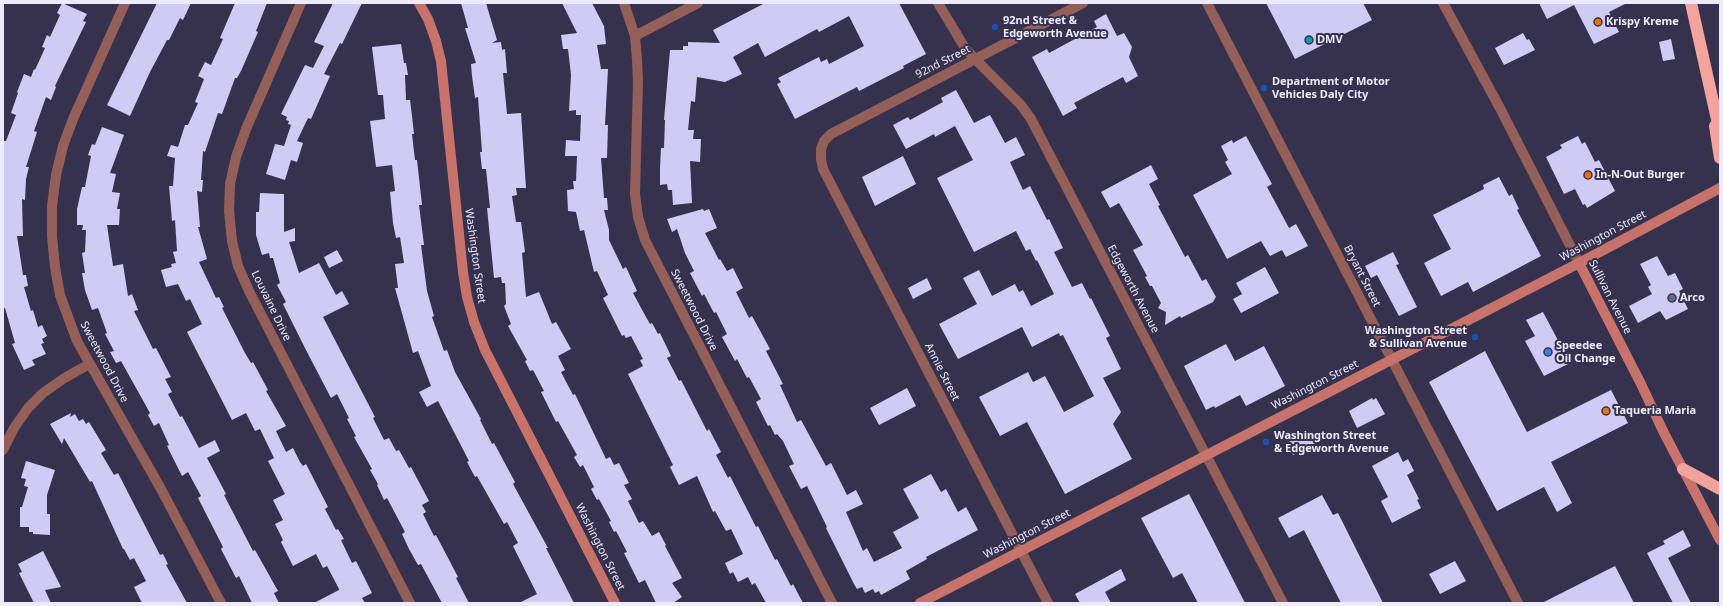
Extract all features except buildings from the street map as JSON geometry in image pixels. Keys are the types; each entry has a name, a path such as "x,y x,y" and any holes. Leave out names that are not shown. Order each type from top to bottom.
{"highway":[{"path":"1691,3 1720,133"},
{"path":"1707,74 1720,158"},
{"path":"1683,469 1720,489"}],"street":[{"name":"Sweetwood Drive","path":"125,3 70,126 63,146 56,175 52,206 52,236 55,267 60,295 77,342 161,489 221,603"},
{"name":"Louvaine Drive","path":"301,3 246,129 236,157 230,184 229,211 232,241 238,266 249,291 410,603"},
{"name":"Washington Street","path":"419,3 428,19 441,61 463,272 467,297 474,322 485,350 616,603"},
{"name":"Sweetwood Drive","path":"624,3 635,36 638,82 635,194 638,216 645,240 832,603"},
{"path":"635,36 698,3"},
{"name":"Edgeworth Avenue","path":"938,3 957,35 975,59 1010,93 1031,119 1283,603"},
{"name":"92nd Street","path":"821,149 824,141 832,134 1083,3"},
{"name":"Bryant Street","path":"1207,3 1518,603"},
{"name":"Sullivan Avenue","path":"1443,3 1501,110 1720,540"},
{"name":"Annie Street","path":"821,149 823,169 1048,603"},
{"name":"Washington Street","path":"920,603 1206,454 1579,263 1716,190"},
{"path":"3,450 14,428 33,403 43,393 63,379 89,364"}],"place":[{"name":"Krispy Kreme","path":"1598,22"},
{"name":"92nd Street & Edgeworth Avenue","path":"995,27"},
{"name":"DMV","path":"1309,40"},
{"name":"Department of Motor Vehicles Daly City","path":"1264,88"},
{"name":"In-N-Out Burger","path":"1588,175"},
{"name":"Arco","path":"1672,298"},
{"name":"Washington Street & Sullivan Avenue","path":"1475,337"},
{"name":"Speedee Oil Change","path":"1548,352"},
{"name":"Taqueria Maria","path":"1606,411"},
{"name":"Washington Street & Edgeworth Avenue","path":"1266,442"}]}
